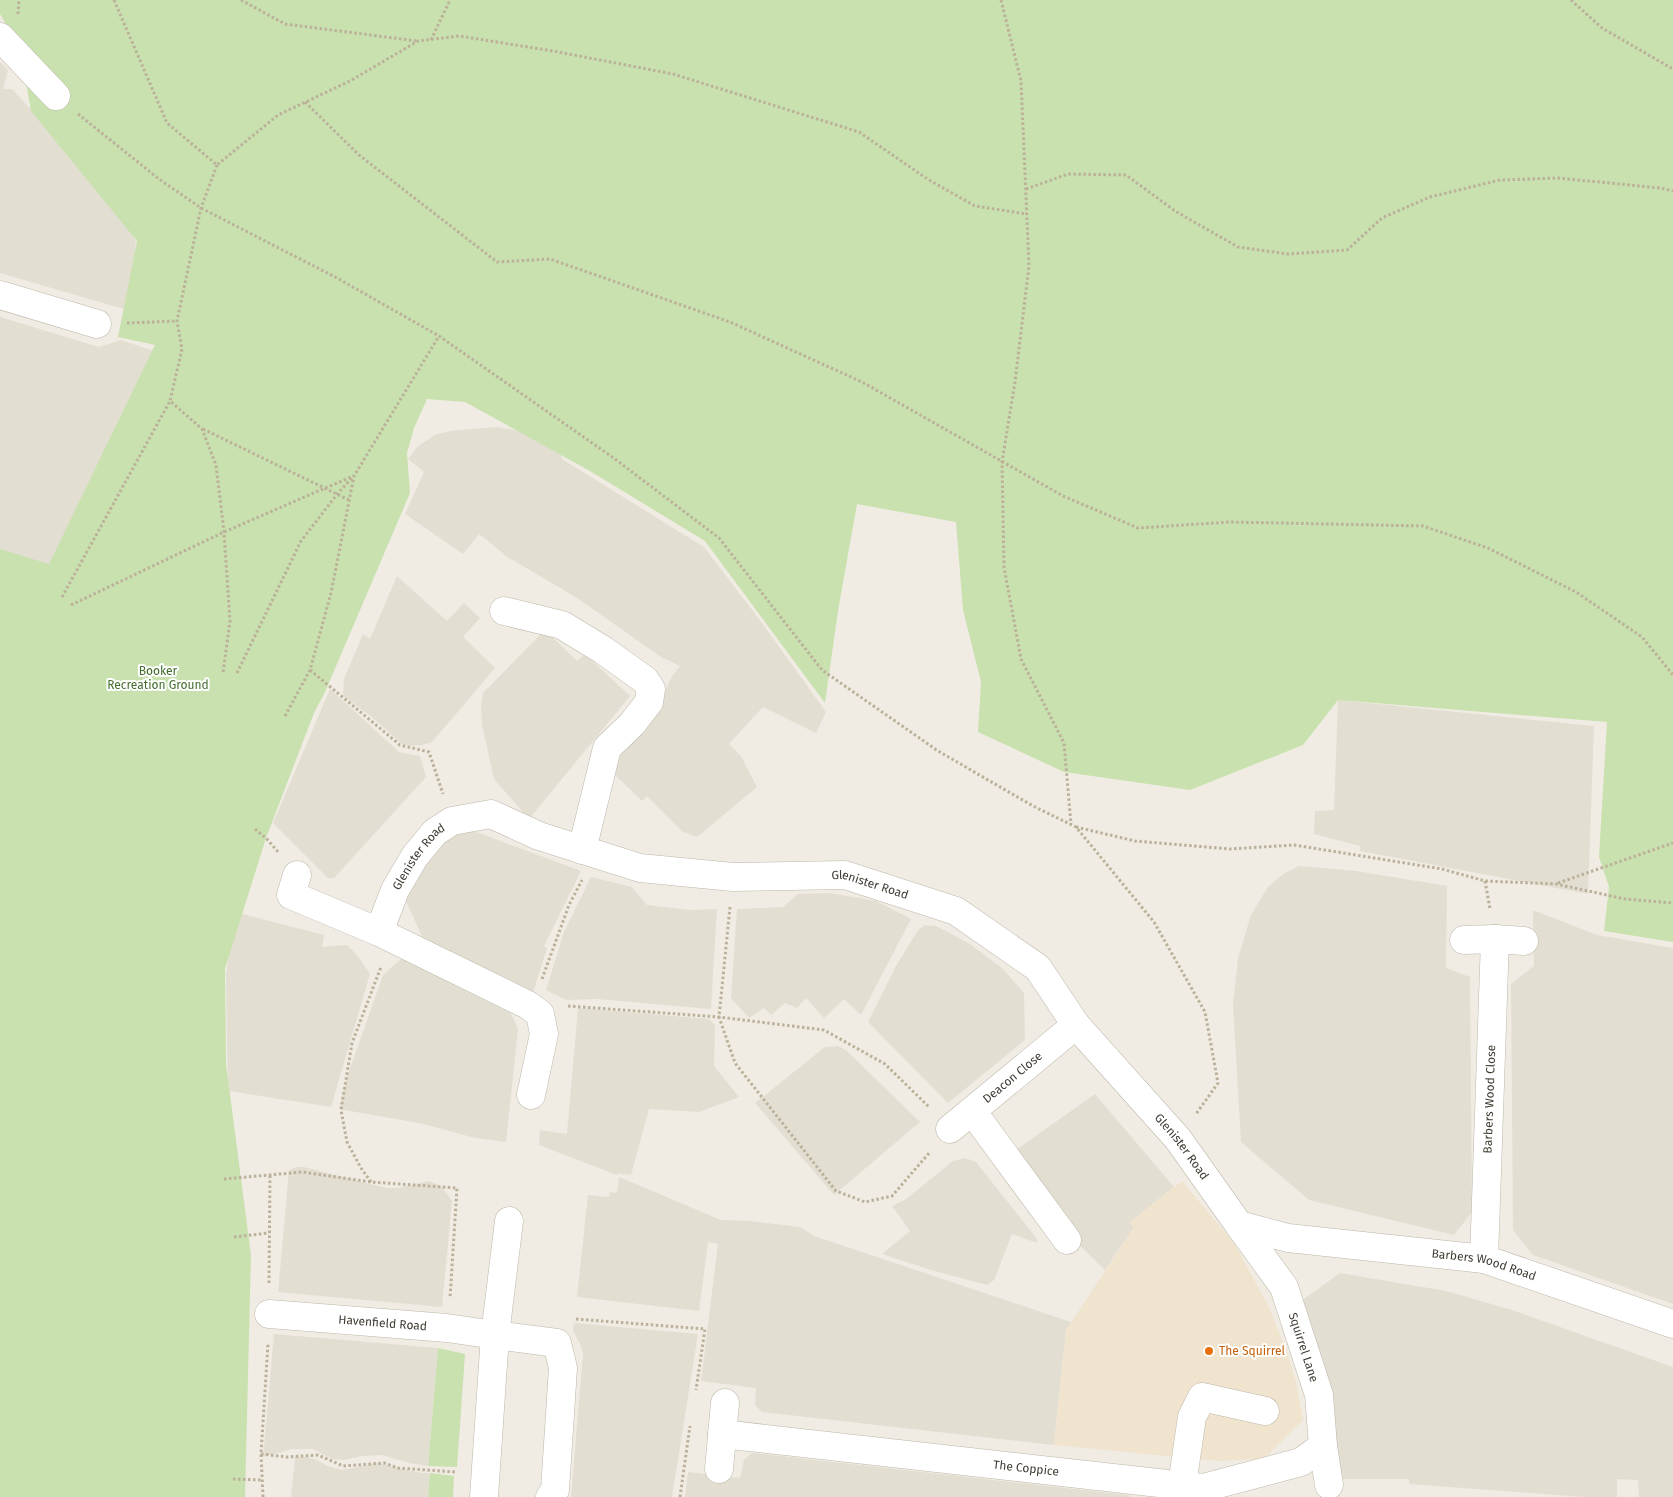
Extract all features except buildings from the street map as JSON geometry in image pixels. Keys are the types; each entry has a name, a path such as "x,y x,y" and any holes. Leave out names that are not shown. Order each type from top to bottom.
{"street":[{"path":"0,37 56,96"},
{"path":"0,295 97,324"},
{"path":"504,611 562,625 603,650 645,680 651,689 650,702 632,724 607,748 589,852"},
{"name":"Glenister Road","path":"385,935 395,890 415,856 434,832 452,822 491,814 539,836 640,868 733,876 845,875 956,911 1038,968 1076,1025 1178,1140 1239,1224"},
{"path":"298,874 291,896 385,935 536,1011 544,1034 531,1095"},
{"path":"1464,940 1495,939 1524,941"},
{"name":"Barbers Wood Close","path":"1484,1259 1495,939"},
{"name":"Deacon Close","path":"950,1128 1076,1025"},
{"path":"972,1111 1066,1240"},
{"path":"485,1486 496,1335 510,1221"},
{"name":"Barbers Wood Road","path":"1239,1224 1288,1238 1484,1259 1673,1324"},
{"name":"Squirrel Lane","path":"1239,1224 1284,1287 1319,1395 1323,1446 1330,1485"},
{"name":"Havenfield Road","path":"270,1314 448,1328 557,1343 563,1368 555,1490 550,1497"},
{"path":"1195,1490 1192,1417 1202,1398 1265,1411"},
{"path":"719,1469 725,1403"},
{"name":"The Coppice","path":"722,1434 1195,1490 1301,1462 1323,1446"}],"path":[{"path":"114,0 167,123 218,165"},
{"path":"241,0 285,24 418,41 459,36 554,51 672,74 859,132 929,180 975,206 1027,214"},
{"path":"431,40 450,0"},
{"path":"1001,0 1021,81 1029,266 1015,382 1002,462 1004,567 1021,659 1064,743 1071,824"},
{"path":"1571,0 1602,28 1673,69"},
{"path":"62,597 170,401 182,349 176,321 201,208 218,165 278,115 350,81 418,41"},
{"path":"56,96 159,180 201,208 336,278 439,336 615,459 719,538 822,670 938,751 1033,806 1076,827 1135,841 1230,849 1294,844 1442,869 1485,881 1556,884 1625,899 1673,903"},
{"path":"305,102 359,155 497,262 550,259 730,322 862,382 1063,496 1138,528 1230,522 1423,526 1488,548 1576,592 1642,637 1673,675"},
{"path":"1026,188 1068,174 1126,175 1175,212 1238,247 1288,254 1347,250 1382,218 1430,197 1500,180 1558,178 1660,188 1673,192"},
{"path":"97,324 176,321"},
{"path":"237,674 301,541 354,476 439,336"},
{"path":"170,401 202,428 326,487 349,500"},
{"path":"202,428 216,465 224,532 230,621 223,673"},
{"path":"71,605 224,532 354,476"},
{"path":"285,716 310,670 331,593 354,476"},
{"path":"310,670 400,746 429,752 452,822"},
{"path":"1076,827 1154,922 1205,1012 1218,1083 1178,1140"},
{"path":"1556,884 1673,843"},
{"path":"536,1011 569,905 589,852"},
{"path":"536,1011 554,1006 719,1017 824,1030 885,1064 950,1128 892,1196 865,1202 836,1191 734,1063 719,1017 733,876"},
{"path":"371,1182 347,1142 341,1110 352,1043 385,935"},
{"path":"224,1179 302,1172 371,1182 457,1188 448,1328"},
{"path":"234,1237 269,1233"},
{"path":"567,1319 705,1329 695,1394"},
{"path":"680,1497 691,1422"},
{"path":"261,1454 287,1458 318,1455 344,1466 384,1463 398,1468 485,1486"},
{"path":"233,1479 263,1480"}],"shaded area":[{"path":"0,62 8,70 3,89 12,89 125,212 136,243 127,310 0,273"},
{"path":"0,317 99,347 121,340 157,352 52,572 0,556"},
{"path":"496,427 528,432 560,445 562,459 704,547 826,712 816,733 763,707 729,744 741,756 757,787 697,837 683,832 647,796 642,801 608,768 646,729 671,678 680,666 661,657 577,598 504,555 479,534 463,554 405,514 424,472 408,459 418,446 435,435 450,431"},
{"path":"397,576 447,621 464,603 480,618 463,637 495,668 432,742 422,745 411,746 402,744 372,717 343,696 344,679 363,634 370,639"},
{"path":"545,630 577,661 585,654 630,696 529,819 494,779 482,725 481,705 483,693"},
{"path":"330,689 399,752 420,756 426,777 334,878 328,878 273,823"},
{"path":"1338,700 1594,726 1588,894 1360,851 1360,846 1314,834 1315,811 1334,810"},
{"path":"463,827 581,871 544,946 547,948 533,993 423,939 406,901 410,876 428,856"},
{"path":"1299,866 1356,871 1447,886 1446,968 1470,977 1472,1212 1454,1235 1309,1200 1241,1142 1233,1005 1238,958 1251,915 1268,887 1283,874"},
{"path":"591,877 632,887 647,905 691,910 717,909 711,1009 597,999 566,1000 546,990 564,932"},
{"path":"829,893 876,901 911,919 861,1015 844,999 824,1018 806,998 797,1008 785,1003 771,1015 764,1008 749,1018 731,998 737,909 783,907 798,894"},
{"path":"1533,910 1597,935 1673,948 1673,1304 1533,1255 1513,1230 1511,984 1534,966"},
{"path":"239,913 324,935 322,947 347,945 357,955 370,974 331,1107 228,1091 226,975 231,942"},
{"path":"925,925 936,926 970,944 1003,969 1024,993 1025,1040 948,1103 868,1022 896,966 918,930"},
{"path":"402,958 511,1013 518,1029 506,1142 475,1138 424,1124 339,1109 347,1077 383,975"},
{"path":"578,1008 709,1019 715,1025 714,1066 739,1097 699,1112 649,1109 631,1175 618,1173 617,1175 539,1145 540,1130 567,1134"},
{"path":"838,1046 847,1051 920,1122 834,1195 755,1103 825,1047"},
{"path":"1095,1094 1174,1187 1130,1222 1134,1227 1105,1270 1078,1244 1013,1152"},
{"path":"965,1158 976,1162 1037,1239 1037,1243 1012,1234 994,1280 987,1285 882,1254 910,1231 892,1206 905,1200 953,1161"},
{"path":"304,1167 386,1188 398,1188 429,1181 441,1186 452,1201 442,1307 278,1292 289,1170"},
{"path":"619,1177 721,1220 750,1221 800,1227 814,1236 1071,1322 1066,1330 1054,1445 762,1412 755,1405 756,1388 701,1381 718,1244 708,1242 699,1311 577,1297 588,1195 609,1197 610,1192 617,1193"},
{"path":"1182,1181 1234,1243 1268,1305 1287,1352 1296,1382 1303,1420 1264,1459 1217,1461 1054,1445 1066,1330 1134,1227 1130,1222"},
{"path":"1340,1273 1446,1291 1512,1310 1673,1367 1673,1497 1639,1497 1638,1480 1617,1479 1617,1497 1584,1497 1409,1484 1409,1479 1337,1479 1297,1304"},
{"path":"574,1323 698,1334 672,1497 571,1497 583,1354 573,1331"},
{"path":"274,1334 438,1348 428,1466 409,1463 382,1455 362,1456 344,1460 332,1459 313,1449 292,1449 263,1457"},
{"path":"752,1453 1128,1495 1130,1497 685,1497 688,1472 740,1478 744,1460"},
{"path":"295,1457 307,1457 342,1470 377,1463 421,1473 430,1473 428,1497 291,1497"}],"green space":[{"name":"Booker Recreation Ground","path":"0,0 1673,0 1673,942 1604,931 1609,887 1599,857 1607,722 1338,700 1303,745 1190,790 1064,772 978,732 981,682 963,610 956,522 857,504 838,611 825,703 705,541 590,471 465,402 427,399 414,428 407,453 410,493 325,692 314,713 266,838 225,969 226,1064 251,1255 245,1497 0,1497 0,549 49,564 155,345 118,337 137,241 31,111 20,49 0,14"},
{"path":"438,1348 465,1354 457,1467 428,1466"},
{"path":"430,1473 454,1476 453,1497 428,1497"}],"place":[{"name":"The Squirrel","path":"1209,1351"}]}
